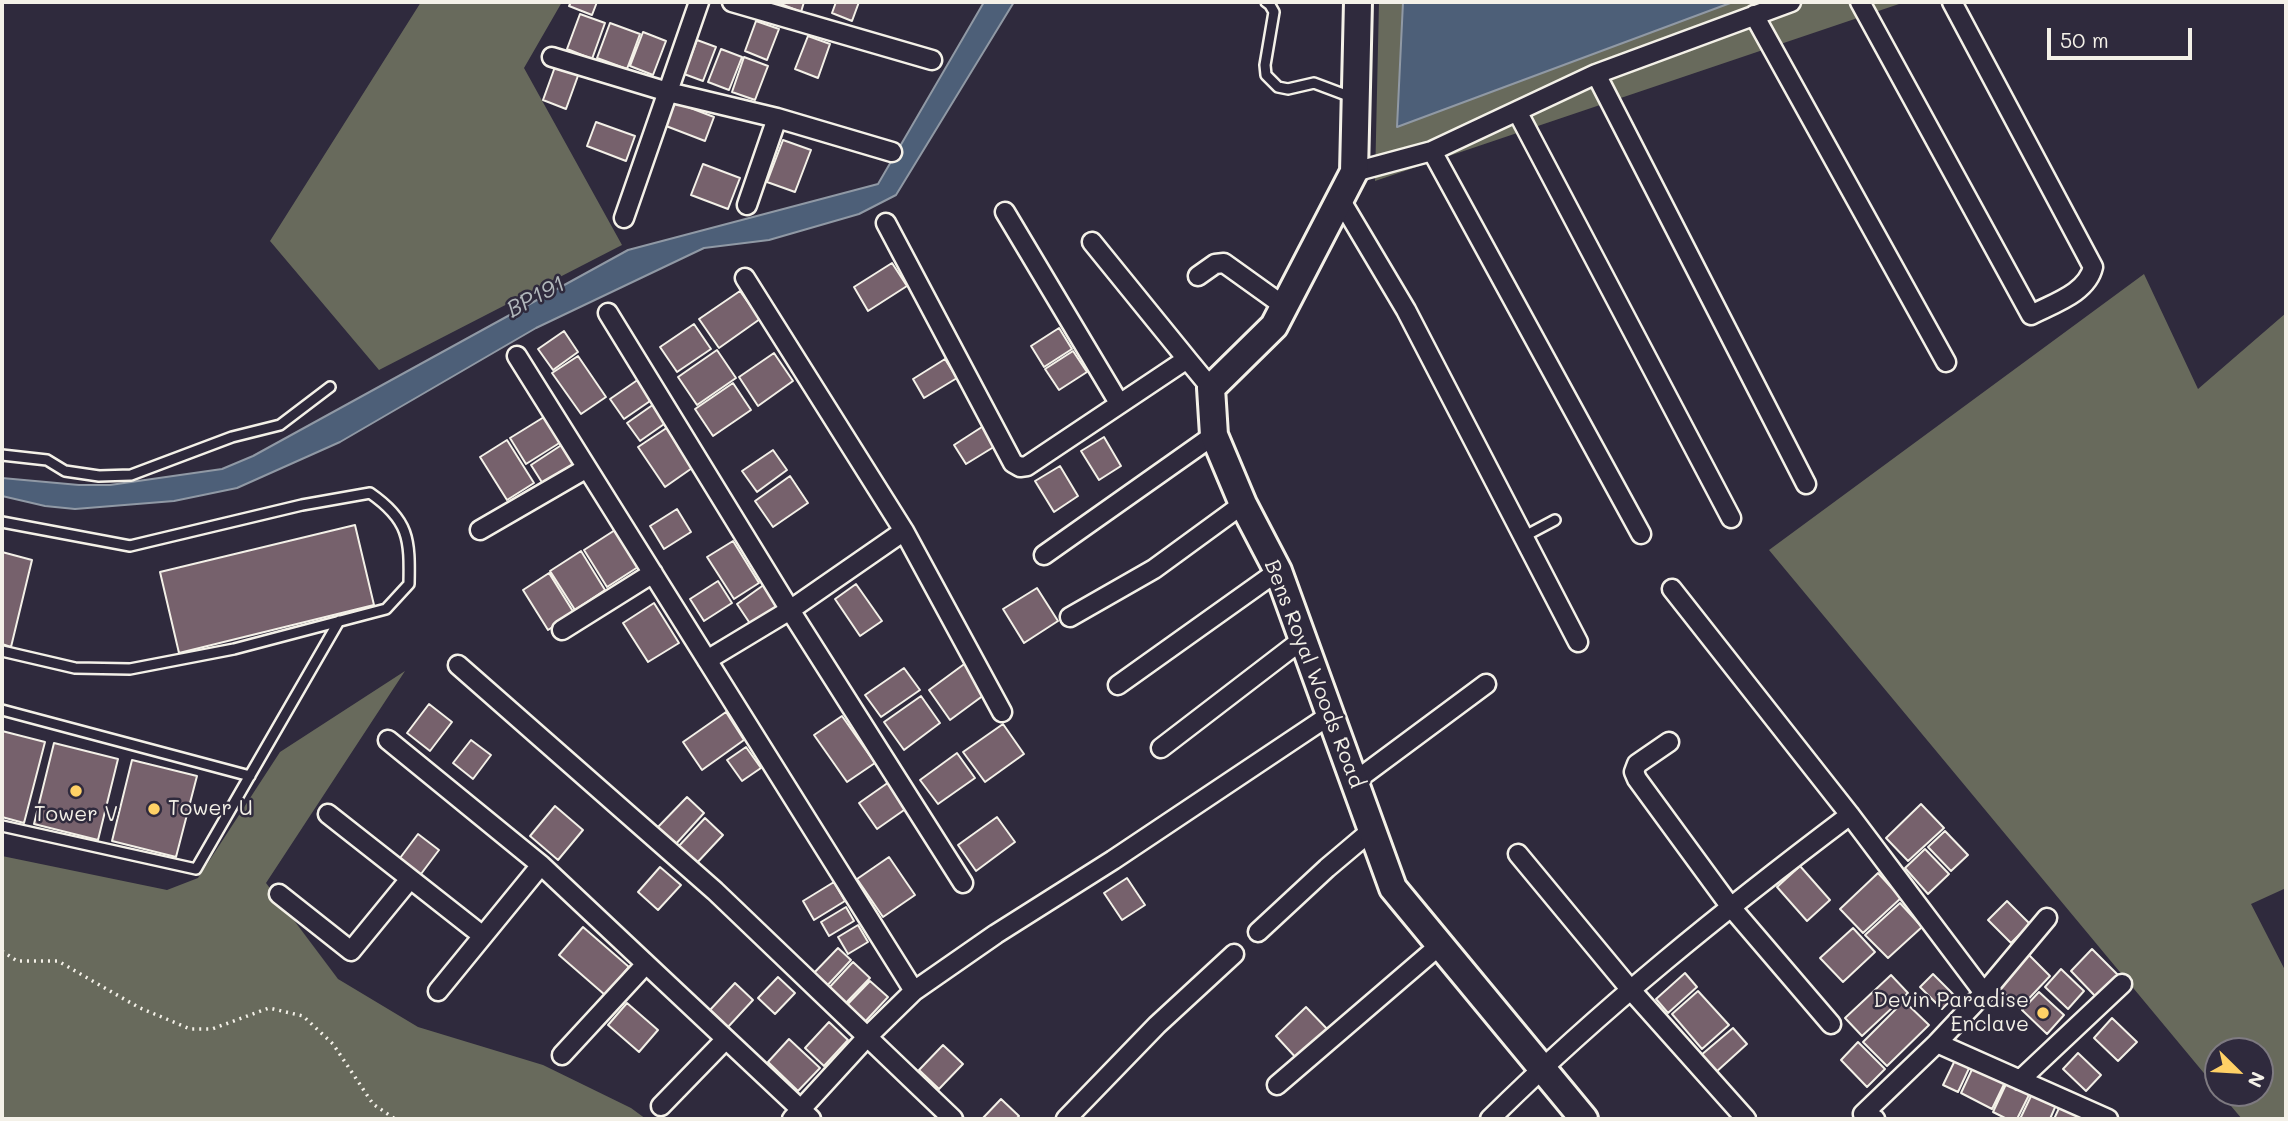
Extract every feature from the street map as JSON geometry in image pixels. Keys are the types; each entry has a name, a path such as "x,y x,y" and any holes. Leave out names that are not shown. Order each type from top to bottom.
{"street":[{"path":"624,218 697,2"},
{"path":"732,2 932,60"},
{"path":"1092,242 1211,388 1274,326 1354,172 1358,2"},
{"path":"1354,172 1432,151 1596,74 1791,2"},
{"path":"1860,2 2031,315 2085,286 2093,267 1952,2"},
{"path":"1754,15 1946,362"},
{"path":"552,57 668,92 777,118 892,152"},
{"path":"1596,74 1806,484"},
{"path":"1517,111 1731,518"},
{"path":"747,205 777,118"},
{"path":"1432,151 1640,534"},
{"path":"1340,199 1406,310 1578,642"},
{"path":"1005,212 1119,404"},
{"path":"886,223 1013,463 1020,467 1027,466 1186,359"},
{"path":"1198,276 1216,264 1224,263 1284,306"},
{"path":"745,278 904,531 1002,712"},
{"path":"608,313 790,610 963,883"},
{"path":"517,356 914,991"},
{"name":"Bens Royal Woods Road","path":"1211,388 1214,435 1243,504 1278,571 1393,888 1584,1119"},
{"path":"1044,555 1214,435"},
{"path":"480,530 587,468"},
{"path":"1070,617 1154,569 1243,504"},
{"path":"707,660 790,610 904,531"},
{"path":"1118,685 1278,571"},
{"path":"562,630 653,573"},
{"path":"1672,589 1850,815 1984,993"},
{"path":"1161,748 1303,639"},
{"path":"457,665 715,891 953,1119"},
{"path":"1354,782 1486,684"},
{"path":"388,740 541,865 726,1039 801,1116 867,1037 914,991 996,934 1113,860 1330,715"},
{"path":"1668,742 1637,764 1634,772 1637,779 1730,906 1831,1024"},
{"path":"328,814 483,936"},
{"path":"1490,1119 1541,1068 1630,989 1730,906 1850,815"},
{"path":"1258,932 1372,830"},
{"path":"1518,854 1630,989 1746,1119"},
{"path":"438,991 541,865"},
{"path":"279,894 351,951 410,879"},
{"path":"1875,1119 1863,1114 1937,1043 1984,993 2047,918"},
{"path":"1277,1085 1440,945"},
{"path":"1066,1119 1157,1025 1234,954"},
{"path":"562,1055 646,964"},
{"path":"2020,1080 2122,984"},
{"path":"661,1106 726,1039"},
{"path":"1937,1043 2108,1119"}],"lane":[{"path":"1266,2 1274,12 1265,65 1266,75 1278,87 1288,89 1314,83 1356,99"},
{"path":"2,455 47,460 65,471 99,477 131,475 232,437 279,425 330,387"},
{"path":"2,522 130,547 302,505 370,493 389,506 404,526 410,554 409,584 386,609 234,649 130,669 75,668 2,651"},
{"path":"1523,537 1555,520"},
{"path":"2,826 196,869 339,621"},
{"path":"2,710 250,776"}],"path":[{"path":"2,951 17,961 58,961 138,1007 190,1029 212,1029 269,1008 303,1016 333,1044 373,1104 395,1119"}],"green space":[{"path":"421,2 562,2 524,68 622,245 379,370 270,241"},
{"path":"1379,2 1905,2 1375,181"},
{"path":"2144,274 2198,389 2286,313 2286,888 2251,904 2286,972 2286,1119 2242,1119 2232,1107 2274,1107 2274,1037 2204,1037 2204,1073 1769,550"},
{"path":"405,671 266,883 338,979 418,1027 543,1065 631,1108 646,1119 2,1119 2,856 167,890 198,878 280,752"}],"water":[{"path":"984,2 1014,2 896,195 859,214 769,240 704,248 536,328 340,442 237,488 174,501 75,509 45,506 2,496 2,478 110,485 222,469 253,456 628,250 878,184"},
{"path":"1403,2 1733,2 1397,127"}],"building":[{"path":"571,2 597,2 592,15 569,6"},
{"path":"804,2 801,12 781,4"},
{"path":"836,2 859,2 852,21 832,13"},
{"path":"580,14 605,23 592,59 567,49"},
{"path":"756,21 779,29 767,60 745,51"},
{"path":"610,23 640,34 627,69 597,58"},
{"path":"643,32 666,41 653,75 630,66"},
{"path":"808,36 830,44 818,78 795,69"},
{"path":"697,40 716,47 703,81 684,74"},
{"path":"721,49 742,57 729,90 708,82"},
{"path":"744,57 768,66 755,100 732,92"},
{"path":"556,64 579,73 566,109 543,100"},
{"path":"675,102 714,117 705,141 666,126"},
{"path":"596,122 635,136 626,161 587,146"},
{"path":"783,140 811,150 795,192 767,182"},
{"path":"703,164 740,178 728,209 691,195"},
{"path":"892,263 907,286 868,311 854,287"},
{"path":"740,291 760,319 719,348 699,319"},
{"path":"694,324 711,349 677,372 660,347"},
{"path":"1059,328 1072,349 1044,367 1031,346"},
{"path":"564,331 578,352 553,370 538,349"},
{"path":"717,350 736,378 697,405 678,377"},
{"path":"1073,351 1087,372 1059,390 1045,369"},
{"path":"774,353 793,381 758,406 739,377"},
{"path":"578,356 606,397 581,414 552,373"},
{"path":"945,359 957,378 924,398 913,379"},
{"path":"639,379 653,399 624,419 610,399"},
{"path":"733,383 751,410 713,436 695,409"},
{"path":"654,404 667,422 640,441 627,423"},
{"path":"544,417 561,442 526,464 510,438"},
{"path":"985,425 997,445 966,464 954,445"},
{"path":"668,427 695,466 665,487 638,447"},
{"path":"1104,437 1121,466 1099,480 1081,451"},
{"path":"507,440 534,483 507,500 480,457"},
{"path":"563,444 575,463 543,484 531,465"},
{"path":"773,450 787,470 757,492 742,471"},
{"path":"1060,466 1078,496 1054,512 1035,481"},
{"path":"790,476 808,503 773,527 755,501"},
{"path":"677,509 691,532 664,549 650,526"},
{"path":"355,525 374,605 179,653 160,572"},
{"path":"615,530 638,567 607,587 584,550"},
{"path":"733,541 759,583 734,599 707,557"},
{"path":"581,551 605,590 575,610 550,571"},
{"path":"2,552 32,560 11,647 2,644"},
{"path":"549,573 574,613 548,630 523,590"},
{"path":"718,581 732,603 704,621 690,599"},
{"path":"765,584 780,605 751,625 737,604"},
{"path":"856,584 882,621 860,636 835,599"},
{"path":"1037,588 1058,621 1024,643 1003,609"},
{"path":"654,603 679,643 648,662 623,623"},
{"path":"967,662 988,692 950,720 929,690"},
{"path":"904,668 920,690 881,717 865,695"},
{"path":"921,696 940,723 904,750 884,722"},
{"path":"429,704 452,722 430,751 407,733"},
{"path":"726,712 744,740 702,770 683,742"},
{"path":"842,716 875,763 847,782 814,735"},
{"path":"1003,724 1024,754 985,782 963,752"},
{"path":"2,731 45,742 24,823 2,817"},
{"path":"471,740 491,755 473,779 453,763"},
{"name":"Tower V","path":"54,743 118,759 98,840 34,824"},
{"path":"746,747 761,768 742,781 727,760"},
{"path":"957,753 975,778 938,804 920,780"},
{"name":"Tower U","path":"132,760 197,776 176,857 112,841"},
{"path":"889,782 907,808 877,829 859,803"},
{"path":"687,797 704,813 675,845 657,828"},
{"path":"1921,804 1944,828 1908,861 1886,838"},
{"path":"555,806 583,830 558,860 530,836"},
{"path":"997,817 1015,842 976,871 958,845"},
{"path":"705,818 723,835 695,865 677,848"},
{"path":"1945,831 1968,855 1951,871 1928,847"},
{"path":"418,834 439,850 418,878 397,862"},
{"path":"1925,849 1949,874 1928,894 1905,868"},
{"path":"889,857 915,895 883,917 857,879"},
{"path":"1800,866 1830,900 1807,921 1777,887"},
{"path":"660,867 681,885 658,910 638,892"},
{"path":"1878,873 1901,898 1863,933 1840,909"},
{"path":"1127,878 1145,905 1122,920 1104,893"},
{"path":"834,882 845,901 814,920 803,901"},
{"path":"2007,901 2030,924 2011,943 1988,920"},
{"path":"1900,903 1922,927 1888,958 1865,935"},
{"path":"846,907 854,921 829,936 821,922"},
{"path":"858,925 868,942 848,954 838,937"},
{"path":"583,927 629,967 605,995 559,955"},
{"path":"1853,928 1875,952 1843,982 1820,958"},
{"path":"838,948 851,960 824,989 811,976"},
{"path":"2092,949 2118,975 2096,997 2071,971"},
{"path":"2026,952 2050,976 2020,1008 1996,985"},
{"path":"853,962 870,978 842,1007 826,991"},
{"path":"2061,969 2084,991 2068,1009 2045,987"},
{"path":"1685,973 1697,987 1668,1013 1656,999"},
{"path":"1933,974 1955,996 1942,1009 1920,987"},
{"path":"1891,975 1908,993 1862,1036 1845,1018"},
{"path":"778,977 795,993 775,1014 758,998"},
{"path":"870,981 888,997 861,1026 843,1009"},
{"path":"735,983 753,1000 728,1027 710,1010"},
{"path":"1698,991 1729,1025 1702,1049 1672,1014"},
{"name":"Devin Paradise Enclave","path":"2039,992 2064,1015 2047,1034 2022,1010"},
{"path":"1904,1001 1929,1025 1887,1066 1863,1042"},
{"path":"627,1003 658,1030 639,1052 608,1025"},
{"path":"1306,1007 1329,1031 1298,1060 1276,1036"},
{"path":"2112,1018 2137,1042 2118,1061 2094,1038"},
{"path":"829,1022 848,1040 824,1066 805,1048"},
{"path":"1733,1028 1747,1044 1715,1073 1700,1056"},
{"path":"789,1039 820,1068 798,1091 768,1062"},
{"path":"1858,1042 1885,1069 1867,1087 1841,1060"},
{"path":"943,1045 963,1064 939,1089 919,1070"},
{"path":"2078,1053 2101,1075 2086,1091 2063,1069"},
{"path":"1958,1054 1972,1062 1958,1092 1943,1085"},
{"path":"1975,1063 2007,1078 1992,1109 1961,1093"},
{"path":"2007,1082 2030,1093 2017,1119 2007,1119 1993,1112"},
{"path":"2032,1094 2056,1105 2050,1119 2020,1119"},
{"path":"1001,1099 1019,1116 1016,1119 982,1119"},
{"path":"2060,1106 2079,1115 2077,1119 2054,1119"}],"place":[{"name":"Tower V","path":"76,791"},
{"name":"Tower U","path":"154,809"},
{"name":"Devin Paradise Enclave","path":"2043,1013"}],"water label":[{"name":"BP191","path":"536,297"}]}
